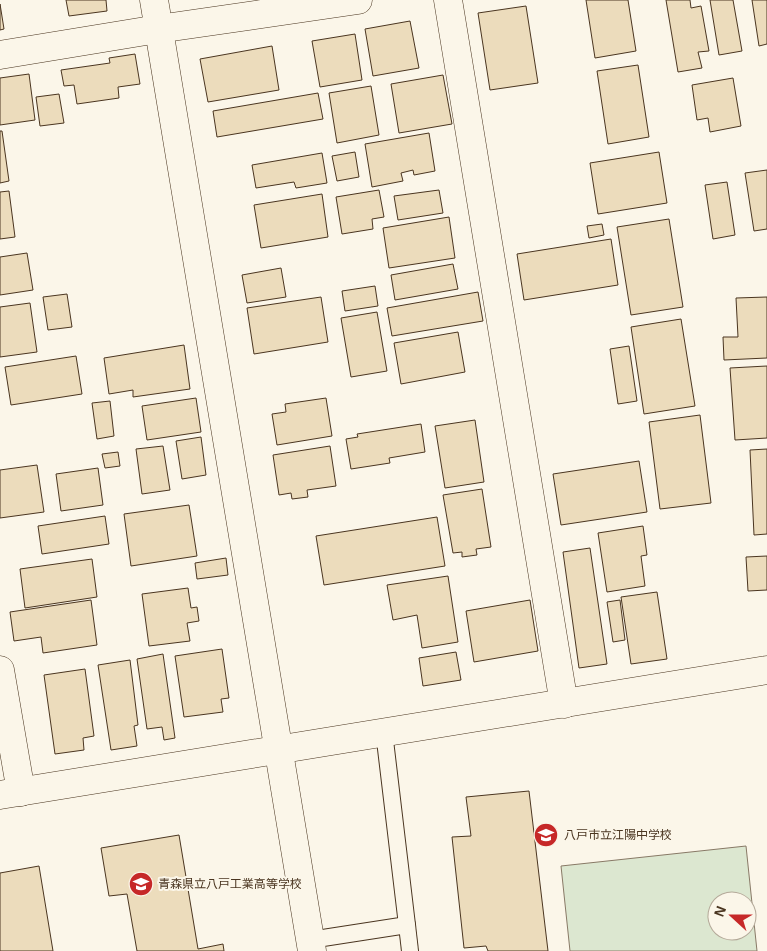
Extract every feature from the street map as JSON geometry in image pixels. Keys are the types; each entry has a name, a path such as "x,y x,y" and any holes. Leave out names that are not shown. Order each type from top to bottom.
{"street":[{"path":"154,0 311,945"},
{"path":"0,55 158,29 358,0"},
{"path":"448,0 564,704"},
{"path":"0,670 11,794 767,670"}],"lane":[{"path":"384,732 410,951"},
{"path":"311,945 407,925"}],"green space":[{"path":"746,846 751,891 707,891 707,941 756,941 757,951 570,951 561,866"}],"building":[{"path":"66,0 106,0 107,11 69,16"},
{"path":"586,0 628,0 636,51 595,58"},
{"path":"666,0 690,0 691,8 701,6 709,51 698,52 702,68 678,72"},
{"path":"710,0 733,0 742,51 719,55"},
{"path":"752,0 767,0 767,44 759,46"},
{"path":"0,4 4,29 0,30"},
{"path":"526,6 538,83 490,90 478,13"},
{"path":"410,21 419,68 373,76 365,29"},
{"path":"355,34 362,80 320,87 312,41"},
{"path":"272,46 279,90 208,102 200,59"},
{"path":"135,54 140,84 118,87 119,98 77,104 74,85 64,86 61,70 110,63 109,58"},
{"path":"638,65 649,137 608,144 597,71"},
{"path":"29,74 35,120 0,125 0,78"},
{"path":"443,75 452,124 399,133 391,84"},
{"path":"733,78 741,126 710,132 708,118 697,120 692,85"},
{"path":"371,86 379,135 337,143 329,93"},
{"path":"318,93 323,119 217,137 213,111"},
{"path":"59,94 64,123 40,126 36,97"},
{"path":"0,131 2,131 9,181 0,183"},
{"path":"429,133 435,171 414,175 413,170 401,173 403,181 372,187 365,144"},
{"path":"355,152 359,177 337,181 332,156"},
{"path":"659,152 667,203 598,214 590,163"},
{"path":"322,153 327,183 296,188 294,182 256,188 252,165"},
{"path":"767,170 767,229 754,231 745,173"},
{"path":"727,182 735,235 713,239 705,185"},
{"path":"379,190 384,217 372,219 373,229 342,234 336,197"},
{"path":"439,190 443,213 398,220 394,196"},
{"path":"9,191 15,237 0,239 0,192"},
{"path":"322,194 328,237 261,248 254,205"},
{"path":"449,217 455,258 389,268 383,228"},
{"path":"669,219 683,307 631,315 617,227"},
{"path":"602,224 604,235 589,238 587,226"},
{"path":"611,239 618,285 524,300 517,254"},
{"path":"27,253 33,290 0,295 0,257"},
{"path":"453,264 458,289 395,300 391,275"},
{"path":"281,268 286,297 247,303 242,275"},
{"path":"375,286 378,306 345,311 342,291"},
{"path":"478,292 483,321 392,336 387,308"},
{"path":"67,294 72,327 48,330 43,297"},
{"path":"321,297 328,342 254,354 247,308"},
{"path":"767,297 767,358 724,360 723,337 738,337 736,298"},
{"path":"30,303 37,352 0,357 0,307"},
{"path":"377,312 387,371 351,377 341,318"},
{"path":"681,319 695,406 644,414 631,327"},
{"path":"458,332 465,372 401,384 394,343"},
{"path":"184,345 190,389 133,397 133,390 109,394 104,358"},
{"path":"629,346 637,401 618,404 610,349"},
{"path":"76,356 82,394 11,405 5,367"},
{"path":"767,366 767,438 735,440 730,368"},
{"path":"196,398 201,432 147,440 142,406"},
{"path":"326,398 332,436 277,445 272,414 286,412 285,404"},
{"path":"110,401 114,436 97,439 92,403"},
{"path":"700,415 711,503 660,509 649,422"},
{"path":"475,420 484,482 445,488 435,426"},
{"path":"421,424 425,452 389,458 390,463 351,469 346,439 358,437 357,434"},
{"path":"201,437 206,475 182,479 176,441"},
{"path":"163,446 170,490 142,494 136,449"},
{"path":"330,446 336,486 307,490 308,497 292,499 291,493 279,495 273,455"},
{"path":"767,449 767,534 754,535 750,450"},
{"path":"118,452 120,466 105,468 102,454"},
{"path":"639,461 647,512 561,525 553,474"},
{"path":"37,465 44,512 0,518 0,470"},
{"path":"98,468 103,505 61,511 56,474"},
{"path":"482,489 491,547 476,549 477,555 462,557 462,552 453,553 443,495"},
{"path":"189,505 197,556 131,566 124,514"},
{"path":"105,516 109,544 42,554 38,526"},
{"path":"437,517 445,566 324,585 316,536"},
{"path":"643,526 647,555 641,556 645,586 607,592 598,533"},
{"path":"590,548 607,664 579,668 563,552"},
{"path":"767,556 767,590 748,591 746,557"},
{"path":"226,558 228,575 197,579 195,563"},
{"path":"92,559 97,597 25,608 20,569"},
{"path":"448,576 458,642 422,648 417,615 393,620 387,585"},
{"path":"188,588 191,608 197,607 199,621 187,623 190,641 149,646 142,594"},
{"path":"657,592 667,659 631,664 621,597"},
{"path":"91,600 97,645 43,653 41,637 14,641 10,612"},
{"path":"530,600 538,651 474,662 466,611"},
{"path":"620,600 625,640 613,642 607,602"},
{"path":"222,649 229,698 221,699 223,712 184,717 175,656"},
{"path":"456,652 461,680 423,686 419,658"},
{"path":"163,654 175,738 164,740 162,727 147,729 137,659"},
{"path":"130,660 138,725 134,726 137,746 111,750 98,665"},
{"path":"85,669 94,736 83,738 84,750 55,754 44,675"},
{"path":"529,791 548,951 488,951 486,946 464,948 452,837 471,836 466,797"},
{"path":"179,835 198,949 223,944 224,951 137,951 127,894 109,896 101,848"},
{"path":"39,866 53,951 0,951 0,873"}],"place":[{"name":"八戸市立江陽中学校","path":"546,835"},
{"name":"青森県立八戸工業高等学校","path":"141,884"}]}
